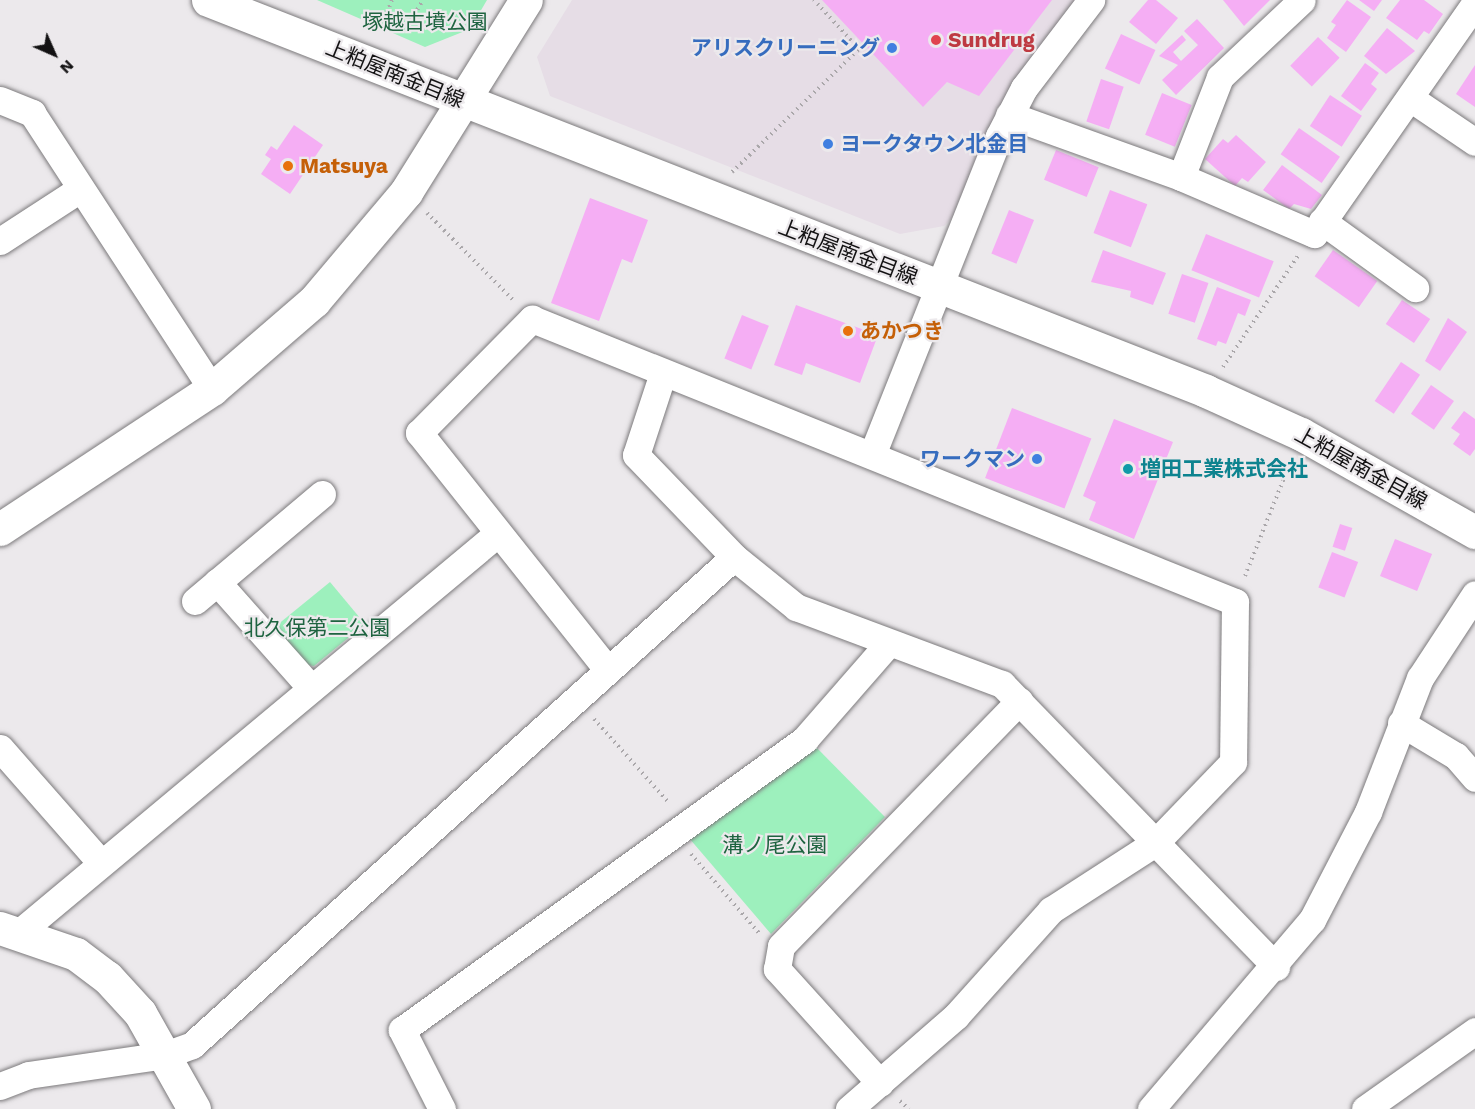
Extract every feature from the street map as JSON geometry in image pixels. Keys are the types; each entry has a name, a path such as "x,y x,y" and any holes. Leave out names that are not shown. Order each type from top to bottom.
{"main road":[{"name":"上粕屋南金目線","path":"208,0 938,287 1301,434 1475,532"},
{"path":"0,530 212,389 314,301 406,192 466,102 526,0"},
{"path":"10,930 76,954 107,977 140,1013 194,1109"}],"street":[{"path":"872,455 1009,115 1090,0"},
{"path":"1180,177 1220,77 1302,0"},
{"path":"1009,115 1180,177 1314,234 1475,3"},
{"path":"1410,98 1475,142"},
{"path":"0,100 32,113 212,389"},
{"path":"0,241 80,189"},
{"path":"1322,221 1415,288"},
{"path":"607,669 418,433 532,319 1235,602 1233,762 1155,843 1051,910 956,1016 849,1109"},
{"path":"663,373 636,455 734,557 796,607 888,644 1002,684 1276,967"},
{"path":"195,601 322,494"},
{"path":"10,930 101,862 497,534"},
{"path":"0,1086 28,1075 165,1055 192,1045 734,557"},
{"path":"218,582 311,688"},
{"path":"1151,1109 1276,967 1341,870 1420,678 1475,594"},
{"path":"442,1109 402,1030 805,739 888,644"},
{"path":"880,1083 777,969 781,946 1019,701"},
{"path":"1401,723 1456,756 1475,778"},
{"path":"0,748 101,862"},
{"path":"1365,1109 1475,1031"}],"path":[{"path":"392,0 386,15 408,25 423,0"},
{"path":"727,177 859,49 814,0"},
{"path":"406,192 532,319"},
{"path":"1221,370 1302,249"},
{"path":"1235,602 1301,434"},
{"path":"575,699 681,828 767,942"}],"shaded area":[{"name":"ヨークタウン北金目","path":"572,0 1076,0 954,216 944,226 900,234 550,96 537,57"}],"green space":[{"name":"塚越古墳公園","path":"317,0 487,0 470,29 425,47"},
{"name":"北久保第二公園","path":"330,582 365,624 314,666 300,664 271,630"},
{"name":"溝ノ尾公園","path":"812,743 885,817 771,934 689,838"}],"building":[{"path":"822,0 1052,0 979,96 947,82 923,107"},
{"path":"1148,0 1156,0 1178,18 1156,44 1129,22"},
{"path":"1223,0 1270,0 1244,26"},
{"path":"1347,0 1371,17 1346,52 1327,38 1336,25 1331,22"},
{"path":"1359,0 1382,0 1374,11"},
{"path":"1400,0 1424,0 1443,14 1429,34 1424,31 1417,40 1386,18"},
{"path":"1197,19 1224,48 1176,95 1162,80 1178,65 1159,56 1182,35 1186,40 1173,52 1181,61 1198,45 1184,31"},
{"path":"1387,28 1415,51 1386,74 1364,56"},
{"path":"1121,34 1155,50 1139,84 1105,68"},
{"path":"1318,37 1340,58 1312,87 1290,66"},
{"path":"1365,63 1379,73 1371,84 1377,89 1361,111 1341,96"},
{"path":"1475,65 1475,107 1456,94"},
{"path":"1101,79 1124,87 1109,129 1086,122"},
{"path":"1162,93 1192,105 1175,147 1145,135"},
{"path":"1330,95 1362,116 1342,147 1310,126"},
{"name":"Matsuya","path":"294,125 323,145 290,194 261,174 271,159 265,155 271,146 277,150"},
{"path":"1299,128 1340,157 1322,183 1281,154"},
{"path":"1236,135 1266,162 1248,182 1242,178 1235,186 1205,159 1223,139 1228,143"},
{"path":"1056,150 1099,167 1087,197 1044,180"},
{"path":"1282,165 1322,195 1311,209 1294,204 1289,209 1263,190"},
{"path":"1110,190 1147,204 1131,247 1094,233"},
{"path":"590,198 648,220 632,263 622,259 599,321 551,303"},
{"path":"1009,210 1034,220 1016,264 991,254"},
{"path":"1206,234 1274,261 1259,298 1191,270"},
{"path":"1103,250 1166,273 1153,305 1130,297 1131,291 1091,282"},
{"path":"1333,250 1377,281 1359,307 1315,276"},
{"path":"1182,274 1208,283 1195,323 1168,314"},
{"path":"1217,287 1251,300 1245,316 1238,313 1226,344 1218,341 1216,346 1197,339"},
{"path":"1402,300 1430,319 1414,343 1386,324"},
{"path":"796,305 878,335 860,383 806,363 802,375 774,365"},
{"path":"742,315 769,326 751,369 724,359"},
{"path":"1448,318 1467,332 1440,371 1425,361"},
{"path":"1401,362 1420,375 1394,414 1375,401"},
{"path":"1431,385 1454,401 1434,430 1411,414"},
{"name":"ワークマン","path":"1012,408 1091,438 1064,508 985,478"},
{"path":"1464,411 1475,419 1475,449 1470,456 1453,444 1460,434 1451,428"},
{"name":"増田工業株式会社","path":"1114,419 1173,442 1134,539 1089,520 1096,502 1083,496"},
{"path":"1340,524 1352,528 1345,551 1333,547"},
{"path":"1395,539 1432,554 1417,591 1380,576"},
{"path":"1332,552 1358,562 1345,598 1318,587"}],"place":[{"name":"Sundrug","path":"936,40"},
{"name":"アリスクリーニング","path":"892,48"},
{"name":"ヨークタウン北金目","path":"828,144"},
{"name":"Matsuya","path":"288,166"},
{"name":"あかつき","path":"848,331"},
{"name":"ワークマン","path":"1037,459"},
{"name":"増田工業株式会社","path":"1128,469"}]}
